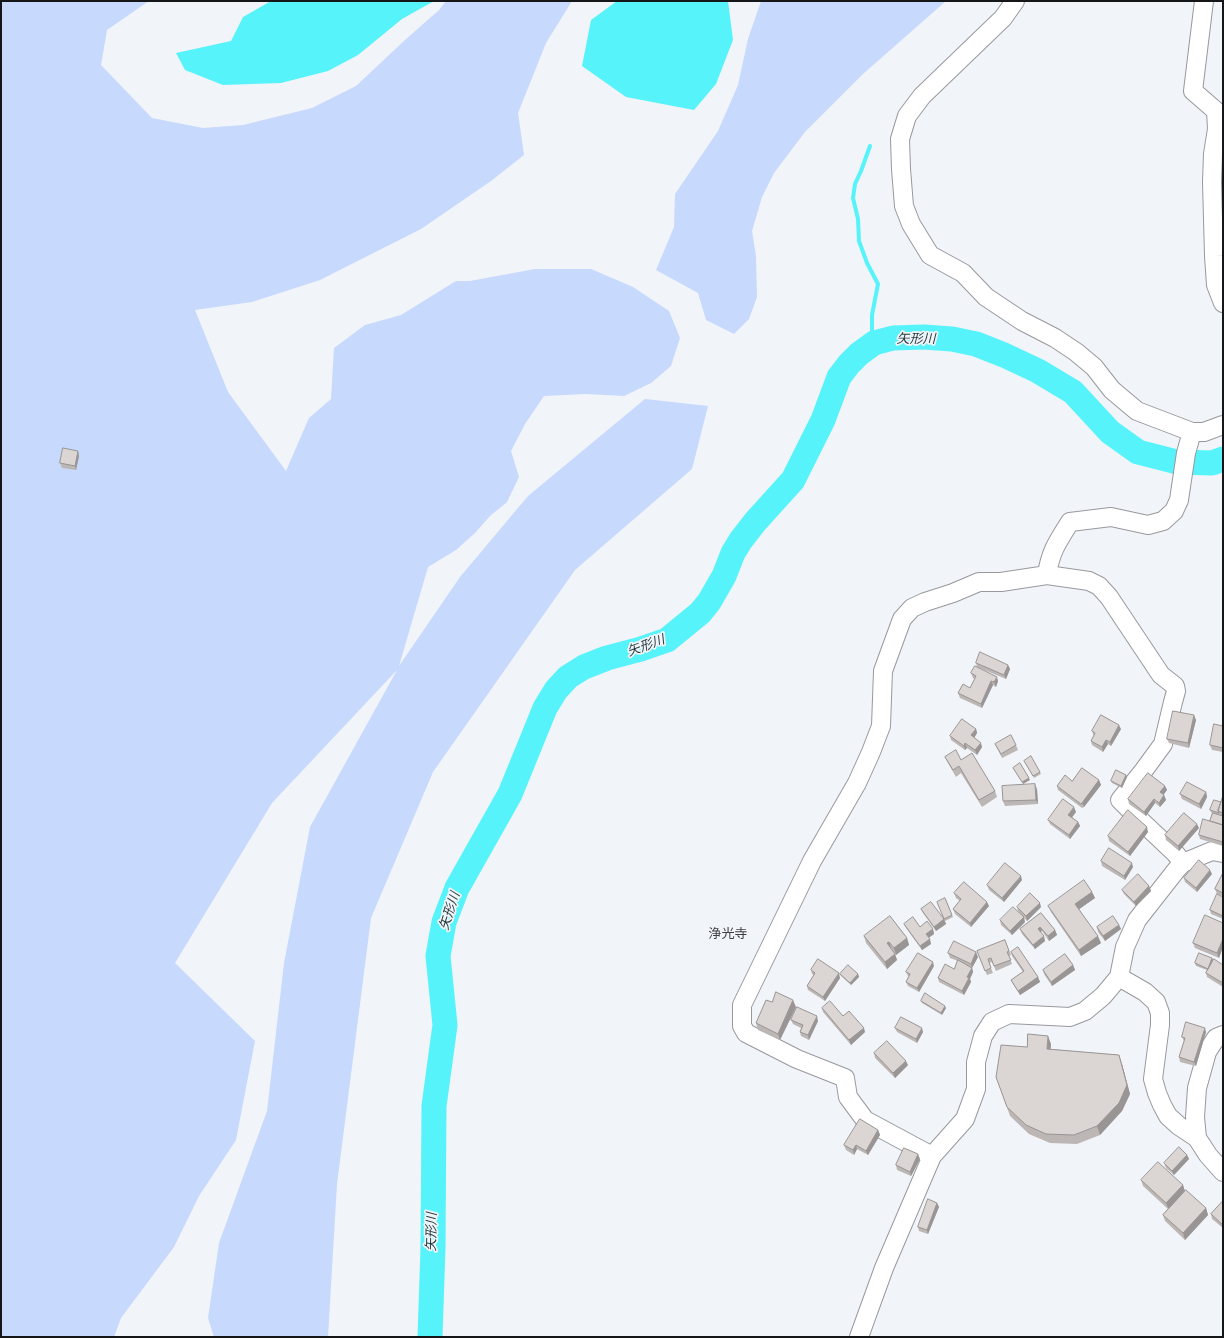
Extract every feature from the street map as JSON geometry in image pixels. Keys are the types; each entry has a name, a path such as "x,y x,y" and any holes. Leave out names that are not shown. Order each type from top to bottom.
{"street":[{"path":"1015,1 1003,18 922,96 907,116 900,139 901,169 904,206 911,224 930,255 963,273 986,297 1022,321 1055,338 1076,352 1094,367 1112,390 1137,411 1192,432 1204,432 1223,425"},
{"path":"1204,1 1192,91 1216,111 1217,129 1213,154 1212,182 1214,256 1216,285 1223,304"},
{"path":"1047,575 1049,562 1055,546 1070,522 1111,517 1148,525 1163,521 1174,510 1179,500 1186,453 1192,432"},
{"path":"932,1156 865,1120 848,1097 845,1078 797,1059 746,1033 742,1026 742,1005 812,861 857,783 871,752 881,726 883,671 902,619 912,608 979,582 1001,582 1047,575 1089,581 1099,586 1109,597 1161,675 1176,686 1176,692 1172,702 1163,744 1120,800 1175,853 1183,863"},
{"path":"859,1337 884,1268 932,1156 965,1119 976,1089 976,1062 982,1036 992,1022 1008,1014 1070,1017 1085,1011 1103,996 1119,977 1125,947 1137,920 1183,863 1212,851 1223,853"},
{"path":"1119,977 1145,992 1156,1002 1160,1013 1160,1025 1153,1079 1157,1094 1168,1116 1179,1126 1197,1138 1208,1155 1223,1172"},
{"path":"1197,1138 1195,1117 1197,1088 1207,1052 1216,1038 1223,1035"}],"shaded area":[{"path":"1,1 149,1 107,30 101,65 152,118 203,128 243,125 312,108 356,86 439,10 446,1 572,1 546,43 518,113 524,155 491,181 421,229 320,280 252,302 195,310 228,392 286,471 309,418 331,399 334,348 365,325 401,315 456,281 470,281 535,269 591,269 633,287 669,311 680,338 671,366 651,383 624,396 586,394 544,396 525,424 511,451 519,477 507,502 490,516 475,533 456,550 428,567 399,666 460,577 528,496 645,399 708,406 692,469 575,570 433,772 371,918 337,1184 328,1337 214,1337 208,1318 219,1243 267,1111 284,963 310,827 397,670 272,803 175,963 255,1041 236,1140 199,1196 174,1247 121,1318 114,1337 1,1337"},
{"path":"761,1 946,1 863,74 805,132 774,173 762,197 752,231 756,256 757,297 749,319 734,334 706,320 698,293 656,270 674,227 675,194 718,131 738,85 748,39"}],"water":[{"path":"271,1 434,1 402,19 358,55 328,71 281,83 223,85 185,70 176,53 231,41 243,17"},
{"path":"617,1 728,1 733,40 716,84 694,110 626,97 582,66 591,20"}],"building":[{"path":"63,448 78,451 75,466 60,463"},
{"path":"980,652 1008,665 1004,675 976,663"},
{"path":"975,666 997,677 994,682 991,681 981,704 958,693 963,684 970,688 976,676 971,673"},
{"path":"1173,711 1194,715 1188,743 1167,739"},
{"path":"1101,715 1119,725 1110,742 1106,740 1102,747 1091,741 1095,733 1092,731"},
{"path":"962,719 976,729 971,735 981,743 975,750 965,743 964,746 950,736"},
{"path":"1214,724 1223,726 1223,748 1210,745"},
{"path":"1011,735 1016,745 1001,754 995,744"},
{"path":"956,750 961,760 972,753 995,791 979,800 959,766 953,770 945,757"},
{"path":"1031,756 1040,772 1033,776 1024,761"},
{"path":"1020,763 1029,778 1022,782 1013,768"},
{"path":"1082,768 1099,780 1081,804 1057,786 1065,775 1072,781"},
{"path":"1116,770 1126,775 1121,786 1111,781"},
{"path":"1148,773 1165,786 1160,792 1164,795 1159,803 1154,799 1144,812 1128,799"},
{"path":"1187,782 1206,792 1199,804 1180,794"},
{"path":"1035,784 1036,800 1003,801 1002,786"},
{"path":"1223,796 1223,813 1218,811"},
{"path":"1063,799 1074,807 1068,815 1078,822 1069,835 1048,820"},
{"path":"1214,800 1221,802 1218,811 1219,813 1210,810"},
{"path":"1128,810 1147,827 1128,852 1108,836"},
{"path":"1184,813 1197,824 1178,846 1165,835"},
{"path":"1213,813 1223,816 1223,825 1210,821"},
{"path":"1203,819 1223,825 1223,842 1199,835"},
{"path":"1109,848 1132,863 1124,876 1101,861"},
{"path":"1199,860 1210,870 1196,888 1184,878"},
{"path":"1005,863 1021,876 1002,898 987,885"},
{"path":"1223,873 1223,893 1215,889"},
{"path":"1138,874 1149,886 1134,902 1122,890"},
{"path":"1084,880 1092,892 1075,904 1098,936 1079,950 1048,906"},
{"path":"964,882 987,902 970,923 953,909 961,899 954,893"},
{"path":"1030,893 1040,903 1026,916 1017,907"},
{"path":"1217,894 1223,897 1223,916 1210,910"},
{"path":"945,898 952,915 944,919 937,902"},
{"path":"931,902 944,919 934,927 921,909"},
{"path":"1013,907 1024,917 1010,931 1000,920"},
{"path":"1041,913 1055,930 1048,936 1040,927 1038,929 1044,936 1033,945 1020,929"},
{"path":"1205,915 1223,923 1223,939 1217,953 1193,943"},
{"path":"890,916 907,938 894,948 889,942 887,943 895,954 885,962 864,936"},
{"path":"1113,916 1119,925 1103,936 1097,927"},
{"path":"913,917 920,927 927,921 933,929 926,934 930,939 920,946 904,924"},
{"path":"1005,940 1009,951 1007,952 1011,960 994,966 991,958 988,959 991,968 985,971 977,951"},
{"path":"954,941 976,952 971,964 948,953"},
{"path":"1018,947 1038,977 1018,991 1011,980 1024,971 1011,952"},
{"path":"918,953 933,962 917,988 906,982 910,974 906,972"},
{"path":"1199,953 1212,958 1208,969 1195,963"},
{"path":"1065,954 1073,965 1051,982 1043,970"},
{"path":"818,959 839,973 823,997 807,986 815,973 811,970"},
{"path":"1214,959 1223,965 1223,983 1206,973"},
{"path":"958,960 972,968 967,977 969,978 962,991 938,978 945,964 954,969"},
{"path":"848,965 858,974 850,983 840,974"},
{"path":"776,992 793,1000 778,1034 756,1023 766,1000 772,1002"},
{"path":"925,993 945,1006 941,1013 921,1001"},
{"path":"830,1001 843,1016 849,1011 864,1028 849,1040 822,1008"},
{"path":"797,1007 817,1016 808,1035 800,1032 803,1025 791,1020"},
{"path":"901,1017 922,1028 916,1039 895,1028"},
{"path":"1186,1022 1205,1028 1194,1062 1179,1057 1185,1038 1182,1037"},
{"path":"1028,1034 1048,1036 1047,1049 1119,1055 1127,1085 1119,1103 1097,1126 1074,1135 1046,1134 1026,1125 1007,1107 996,1077 1001,1045 1027,1047"},
{"path":"887,1041 906,1061 893,1073 874,1053"},
{"path":"860,1119 878,1130 866,1151 856,1145 853,1150 844,1145"},
{"path":"1179,1147 1187,1155 1172,1171 1164,1163"},
{"path":"904,1148 918,1154 910,1172 896,1165"},
{"path":"1158,1162 1183,1185 1166,1203 1141,1180"},
{"path":"1186,1190 1206,1208 1183,1233 1163,1215"},
{"path":"928,1199 937,1203 927,1230 918,1227"},
{"path":"1223,1201 1223,1225 1211,1214"}],"waterway":[{"path":"870,146 855,184 853,198 858,219 859,241 867,263 878,284 872,315 872,335 874,343"},
{"name":"矢形川","path":"430,1337 433,1248 434,1106 445,1025 438,956 444,922 457,888 510,794 545,708 556,690 568,677 584,667 607,658 667,640 700,613 709,602 724,576 733,553 741,540 755,522 793,480 823,420 839,377 849,364 859,354 874,343 893,338 924,337 952,339 976,344 1038,371 1073,392 1110,432 1138,452 1177,462 1212,463 1223,459"}],"district":[{"name":"浄光寺","path":"728,934"}]}
